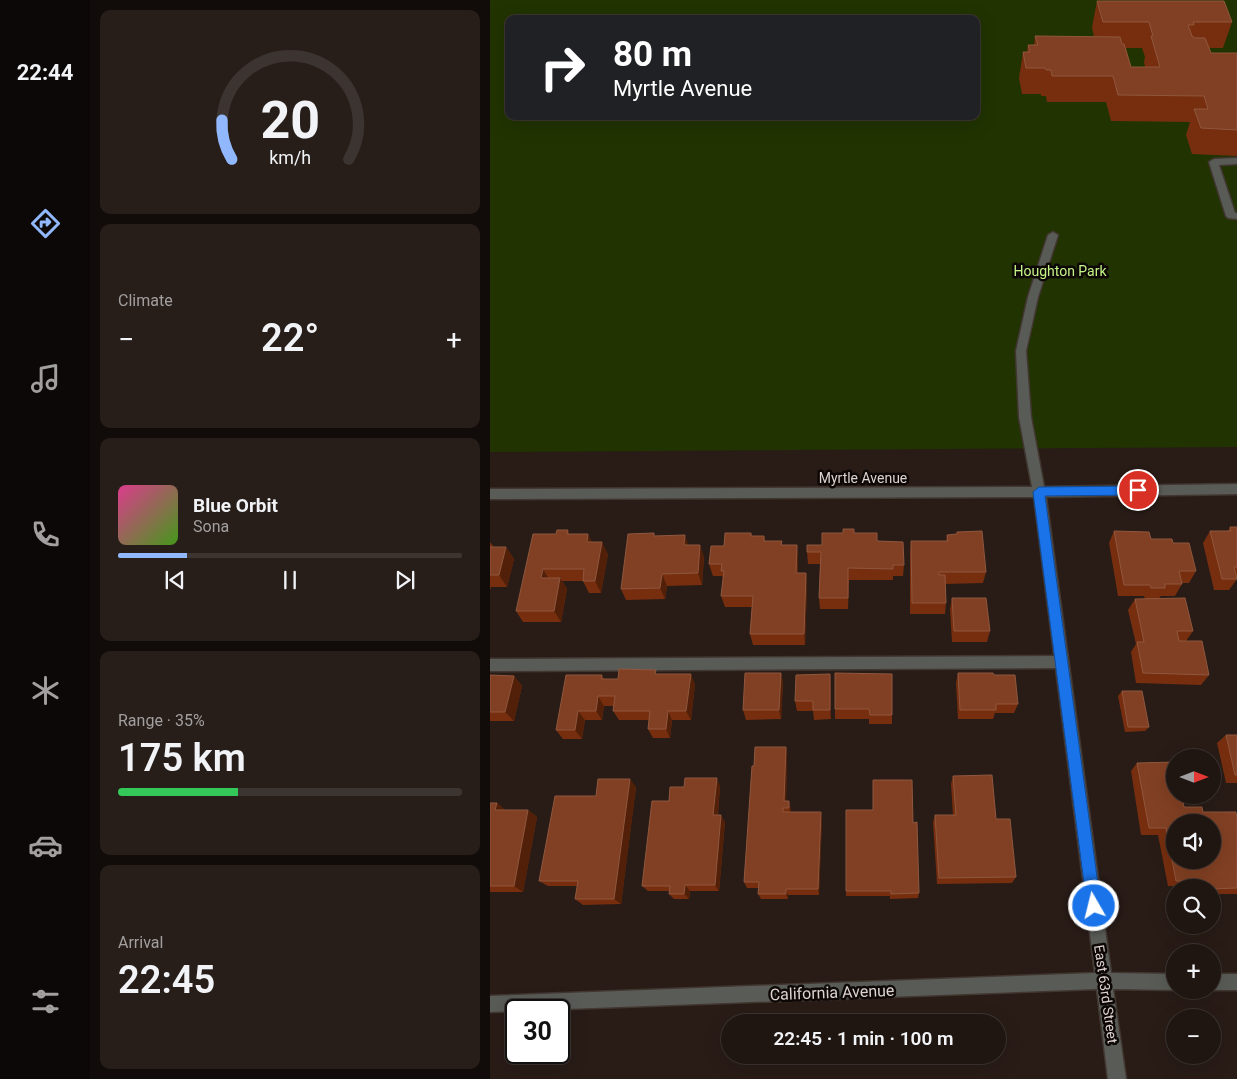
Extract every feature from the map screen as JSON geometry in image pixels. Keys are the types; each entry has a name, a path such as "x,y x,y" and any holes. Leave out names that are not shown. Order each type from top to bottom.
{"street":[{"path":"1237,161 1214,162 1231,216 1237,216"},
{"name":"East 63rd Street","path":"1053,234 1033,297 1021,351 1025,417 1039,492 1118,1079"},
{"name":"Myrtle Avenue","path":"490,494 1039,492 1237,489"},
{"path":"490,665 1062,662"},
{"name":"California Avenue","path":"490,1004 1104,981 1166,982"},
{"path":"1221,982 1237,982"}],"green space":[{"name":"Houghton Park","path":"490,0 1237,0 1237,447 490,452"}],"building":[{"path":"1097,1 1224,1 1232,22 1193,22 1194,25 1188,25 1192,36 1195,38 1205,38 1211,53 1237,53 1237,130 1201,128 1194,109 1208,109 1204,96 1118,95 1113,76 1052,76 1051,70 1046,70 1045,68 1026,68 1023,52 1030,52 1028,45 1038,45 1035,36 1120,37 1131,67 1160,67 1149,22 1103,22"},
{"path":"1230,527 1237,527 1237,567 1234,567 1237,579 1222,579 1210,531 1231,531"},
{"path":"843,529 854,529 854,533 877,533 877,541 903,542 904,565 893,565 893,569 848,568 848,598 819,598 821,552 807,552 807,545 822,545 822,533 843,533"},
{"path":"557,530 568,530 567,534 588,534 587,542 602,542 595,581 583,581 584,569 543,569 541,578 560,578 554,611 516,611 533,534 556,534"},
{"path":"982,531 986,572 939,572 939,575 945,575 946,603 912,603 911,541 948,541 947,535 957,534 957,532"},
{"path":"1114,531 1149,532 1151,539 1172,539 1173,543 1189,543 1196,571 1179,571 1182,584 1165,584 1165,588 1151,588 1150,585 1124,585"},
{"path":"654,533 654,536 685,535 684,545 700,545 698,573 662,574 660,588 621,589 628,534"},
{"path":"725,533 751,533 751,536 764,536 764,541 782,541 781,545 797,545 796,573 806,573 804,634 750,634 753,596 721,596 724,571 721,571 722,564 709,564 711,546 724,546"},
{"path":"490,547 506,547 499,575 490,575"},
{"path":"952,598 986,598 990,631 954,631"},
{"path":"1185,598 1193,631 1177,631 1179,641 1202,641 1209,675 1143,673 1137,642 1144,642 1135,599"},
{"path":"619,669 656,670 655,674 691,674 686,711 668,711 666,729 648,729 650,711 613,711 615,696 598,696 596,711 578,711 575,730 556,730 566,675 602,675 601,679 618,679"},
{"path":"745,673 781,673 779,710 743,710"},
{"path":"835,673 892,674 892,715 870,715 869,709 835,709"},
{"path":"958,673 1015,675 1018,704 996,704 996,710 960,710"},
{"path":"830,674 830,710 813,710 813,701 795,701 796,675"},
{"path":"490,675 514,676 505,712 490,712"},
{"path":"1122,691 1142,691 1149,727 1128,727"},
{"path":"1226,735 1237,735 1237,775 1235,775"},
{"path":"755,747 786,747 784,801 789,801 789,808 783,808 783,812 821,812 818,889 786,889 786,894 758,894 759,882 744,882"},
{"path":"1166,762 1166,804 1202,807 1203,812 1236,812 1237,888 1221,889 1221,879 1176,879 1174,869 1221,869 1221,814 1166,814 1166,828 1149,828 1137,763"},
{"path":"992,775 996,819 1010,819 1016,877 939,878 935,815 956,815 953,776"},
{"path":"685,778 717,778 713,815 721,815 715,885 685,885 684,894 669,894 670,886 642,886 652,801 669,801 670,787 684,787"},
{"path":"598,779 630,779 614,899 575,899 578,881 539,881 555,796 596,796"},
{"path":"873,780 912,780 913,823 917,822 919,893 891,894 891,891 846,891 846,810 873,810"},
{"path":"490,803 497,803 495,810 528,810 514,886 490,886"}],"route":[{"path":"1094,906 1039,492 1138,490"}]}
